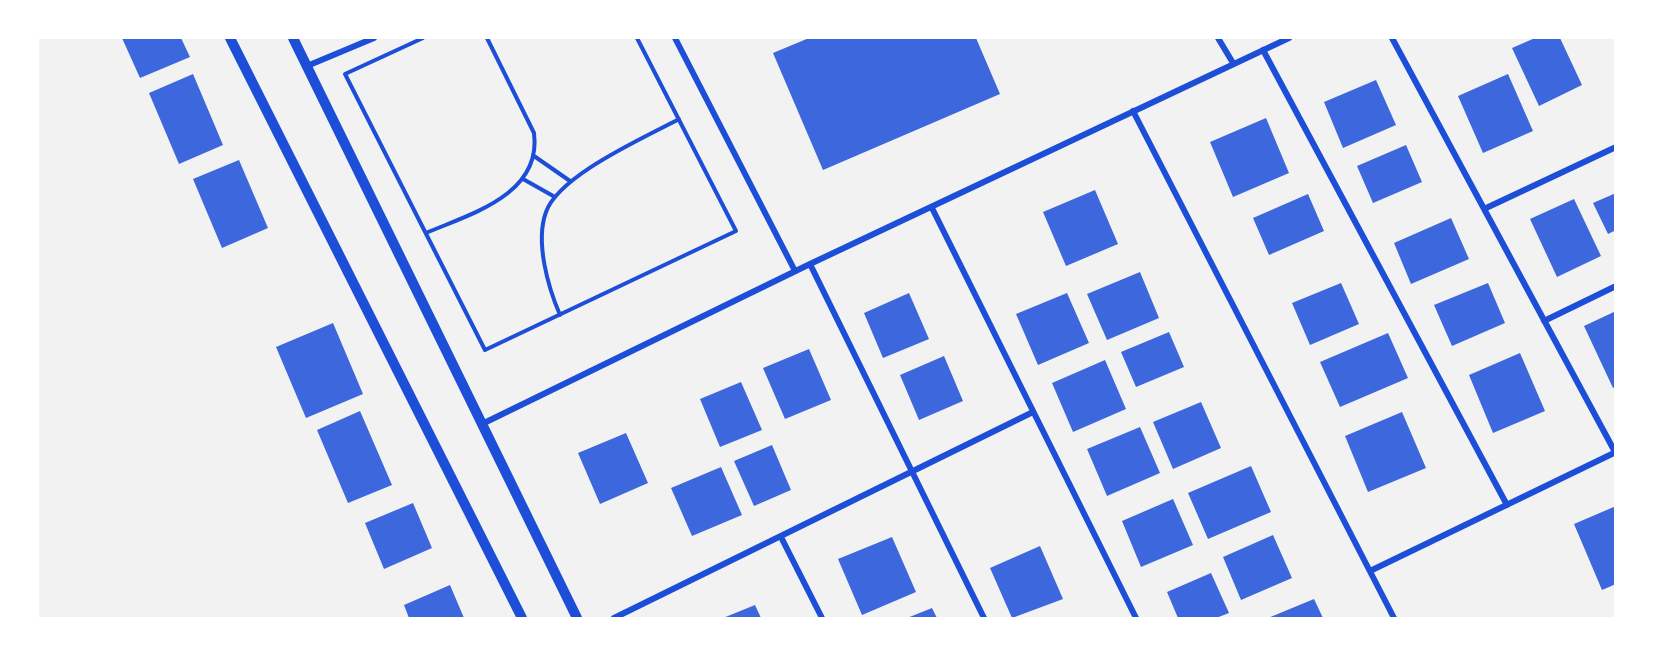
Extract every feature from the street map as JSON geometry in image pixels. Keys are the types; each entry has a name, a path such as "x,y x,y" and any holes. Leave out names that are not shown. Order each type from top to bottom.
{"street":[{"path":"230,38 522,618"},
{"path":"294,38 577,618"},
{"path":"307,66 374,38"},
{"path":"675,38 795,271"},
{"path":"1218,38 1233,63"},
{"path":"482,424 795,271 1288,38"},
{"path":"1370,571 1615,452 1392,38"},
{"path":"1263,50 1507,505"},
{"path":"1133,111 1394,618"},
{"path":"1484,209 1616,147"},
{"path":"932,208 1136,618"},
{"path":"810,264 984,618"},
{"path":"1545,321 1616,286"},
{"path":"614,618 1033,412"},
{"path":"781,537 822,618"}],"path":[{"path":"423,38 345,74 485,350 736,231 637,38"},
{"path":"426,233 486,207 513,191 523,179 534,156 536,148 534,133 487,38"},
{"path":"560,315 550,289 544,263 542,237 545,214 555,197 578,175 679,119"},
{"path":"534,156 570,181"},
{"path":"523,179 555,197"}],"building":[{"path":"122,38 181,38 190,57 140,78"},
{"path":"809,38 976,38 1000,94 823,170 773,53"},
{"path":"1535,38 1560,38 1582,85 1539,106 1512,48"},
{"path":"193,74 223,145 179,164 149,93"},
{"path":"1508,74 1533,131 1483,153 1458,96"},
{"path":"1376,80 1396,125 1343,148 1324,102"},
{"path":"1266,118 1289,173 1233,197 1210,142"},
{"path":"1406,145 1422,182 1373,203 1357,166"},
{"path":"239,160 268,228 222,248 193,179"},
{"path":"1095,190 1118,244 1066,266 1043,212"},
{"path":"1616,193 1616,230 1608,234 1593,203"},
{"path":"1308,194 1324,231 1269,255 1253,218"},
{"path":"1574,199 1601,256 1557,277 1530,219"},
{"path":"1451,218 1469,259 1411,284 1394,243"},
{"path":"1140,272 1159,318 1107,340 1087,294"},
{"path":"1341,283 1359,324 1310,345 1292,303"},
{"path":"1488,283 1505,323 1452,346 1434,305"},
{"path":"909,293 929,339 883,358 864,313"},
{"path":"1067,293 1089,343 1038,365 1016,314"},
{"path":"1616,311 1616,386 1613,388 1584,326"},
{"path":"333,323 363,394 306,418 276,347"},
{"path":"1169,332 1184,367 1136,387 1121,352"},
{"path":"1388,333 1408,378 1340,407 1320,362"},
{"path":"809,349 831,400 785,419 763,368"},
{"path":"1520,353 1545,411 1493,433 1469,375"},
{"path":"944,356 963,401 919,420 900,375"},
{"path":"1105,360 1126,409 1073,432 1052,383"},
{"path":"741,382 762,430 720,447 700,399"},
{"path":"1201,402 1221,448 1173,469 1153,422"},
{"path":"360,411 392,485 348,503 317,430"},
{"path":"1402,412 1426,468 1368,492 1345,436"},
{"path":"1140,427 1160,473 1107,496 1087,449"},
{"path":"626,433 648,483 600,504 578,453"},
{"path":"772,445 791,490 754,506 734,461"},
{"path":"1251,466 1271,512 1208,539 1188,493"},
{"path":"721,467 742,515 692,536 671,488"},
{"path":"1173,499 1193,545 1141,567 1122,521"},
{"path":"413,503 432,548 384,569 365,523"},
{"path":"1616,506 1616,584 1602,590 1574,524"},
{"path":"1273,535 1292,578 1241,600 1223,557"},
{"path":"892,537 916,592 862,615 838,559"},
{"path":"1040,546 1063,599 1012,618 990,568"},
{"path":"1211,573 1229,613 1216,618 1178,618 1167,592"},
{"path":"450,585 464,618 409,618 404,605"},
{"path":"1314,599 1323,618 1268,618"},
{"path":"755,605 761,618 723,618"},
{"path":"932,608 937,618 907,618"}]}
